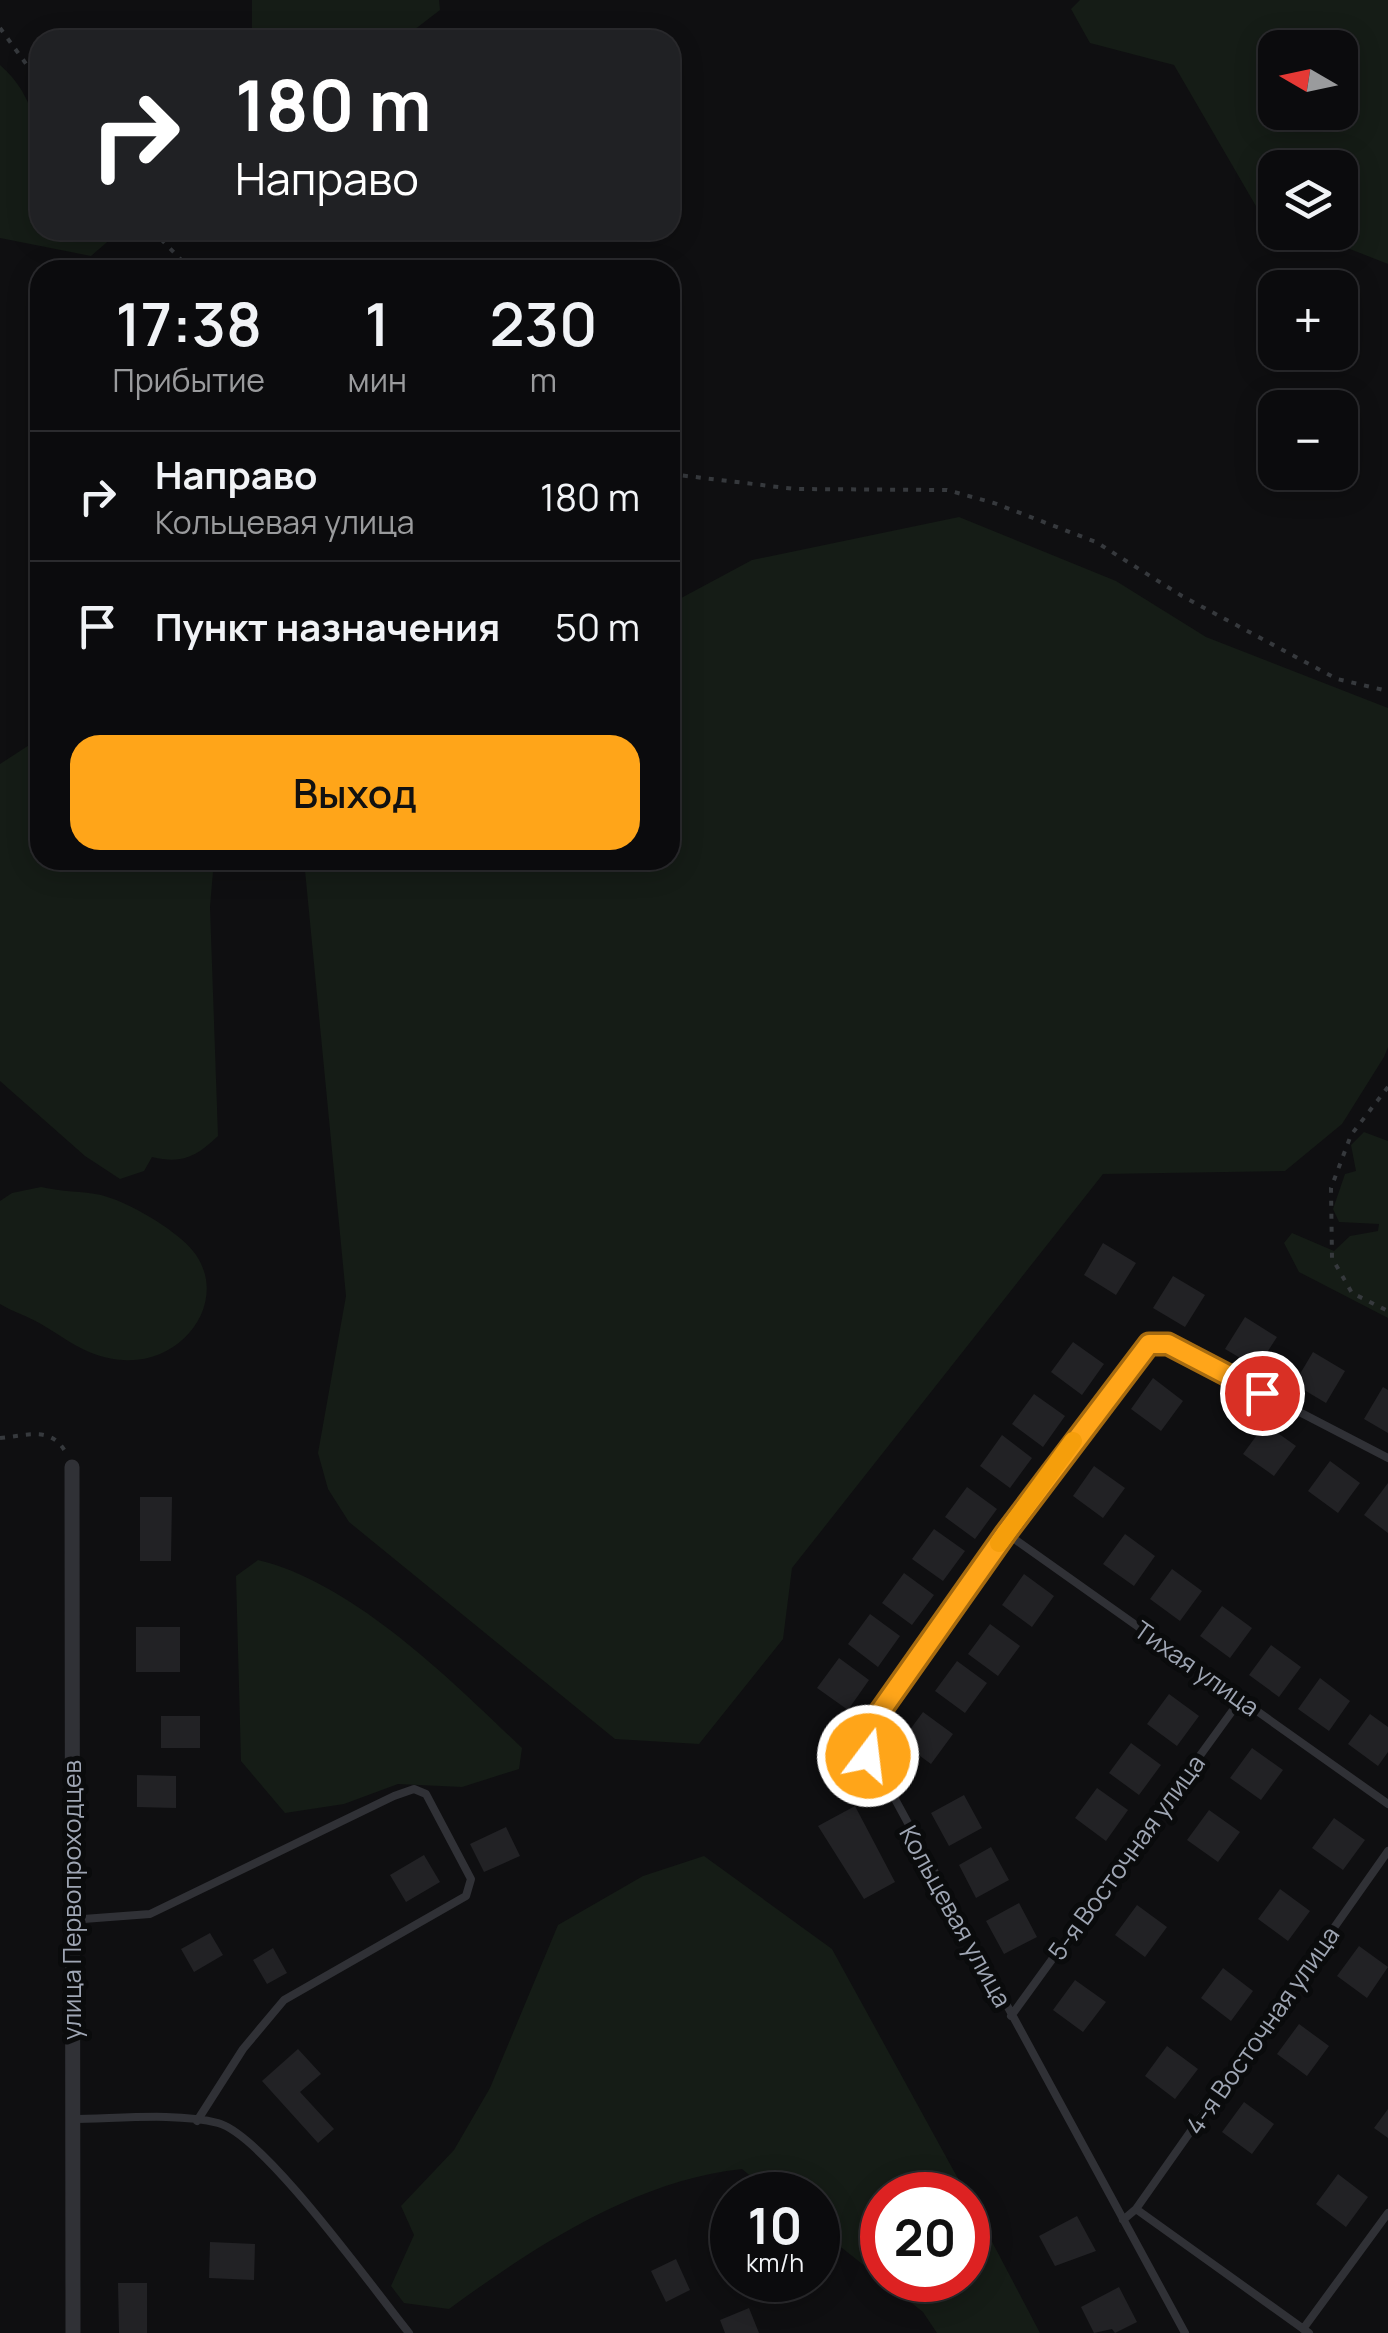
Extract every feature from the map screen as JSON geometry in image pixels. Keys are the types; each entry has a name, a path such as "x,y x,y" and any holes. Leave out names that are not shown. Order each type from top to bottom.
{"street":[{"name":"улица Первопроходцев","path":"72,1468 73,2333"}],"lane":[{"name":"Кольцевая улица","path":"1185,2333 864,1742 870,1726 1006,1533 1149,1344 1168,1344 1388,1458"},
{"name":"Тихая улица","path":"1006,1533 1388,1804"},
{"name":"5-я Восточная улица","path":"1012,2016 1242,1699"},
{"path":"70,1920 150,1914 394,1796 414,1789 426,1794 471,1879 466,1896 284,2000 243,2049 198,2120"},
{"name":"4-я Восточная улица","path":"1124,2220 1136,2209 1388,1850"},
{"path":"71,2119 220,2123 264,2155 408,2333"},
{"path":"1136,2209 1306,2331 1388,2213"}],"path":[{"path":"0,28 30,69"},
{"path":"162,240 181,260"},
{"path":"680,475 795,489 947,490 994,503 1096,542 1182,596 1337,679 1388,692"},
{"path":"1388,1088 1351,1135 1331,1188 1332,1258 1352,1293 1388,1310"},
{"path":"0,1438 34,1432 52,1436 63,1447 72,1468"}],"shaded area":[{"path":"252,0 439,0 440,10 414,30 252,30"},
{"path":"1080,0 1388,0 1388,264 1352,250 1358,250 1358,150 1258,150 1258,210 1174,65 1090,43 1071,9"},
{"path":"0,65 16,82 30,109 30,240 109,240 91,256 0,238"},
{"path":"959,517 1116,581 1206,637 1388,708 1388,1047 1342,1124 1285,1171 1103,1174 792,1568 783,1639 699,1744 615,1739 349,1522 328,1489 318,1453 346,1296 305,870 680,870 680,599 752,560"},
{"path":"30,744 30,870 213,870 210,907 218,1136 188,1157 152,1157 144,1171 120,1179 85,1156 0,1081 0,764"},
{"path":"1364,1132 1388,1141 1388,1318 1299,1272 1284,1243 1292,1233 1334,1251 1350,1236 1378,1231 1379,1224 1339,1222 1333,1209 1345,1174 1356,1171 1351,1145"},
{"path":"41,1187 111,1198 143,1213 181,1239 198,1258 206,1278 206,1299 199,1319 186,1336 168,1350 147,1358 111,1359 79,1347 0,1304 0,1201 12,1193"},
{"path":"258,1560 330,1590 400,1638 522,1748 519,1769 462,1787 398,1784 344,1804 285,1813 241,1761 236,1576"},
{"path":"704,1856 832,1949 954,2172 860,2172 860,2262 840,2247 840,2172 742,2169 710,2172 663,2187 587,2220 449,2309 404,2303 391,2286 414,2235 401,2206 454,2150 490,2088 558,1925 643,1876"},
{"path":"990,2238 1040,2333 937,2333 923,2312 910,2302 990,2302"}],"building":[{"path":"1103,1243 1136,1263 1116,1295 1084,1275"},
{"path":"1173,1276 1205,1295 1185,1327 1153,1308"},
{"path":"1245,1317 1277,1337 1257,1368 1225,1349"},
{"path":"1073,1342 1104,1364 1082,1395 1051,1372"},
{"path":"1313,1352 1345,1371 1326,1403 1294,1384"},
{"path":"1153,1378 1183,1401 1161,1431 1131,1409"},
{"path":"1383,1387 1388,1390 1388,1433 1364,1419"},
{"path":"1034,1394 1065,1416 1043,1447 1012,1424"},
{"path":"1265,1424 1296,1446 1274,1476 1243,1454"},
{"path":"1002,1435 1032,1458 1010,1488 980,1466"},
{"path":"1330,1461 1360,1483 1338,1513 1308,1491"},
{"path":"1094,1466 1125,1488 1103,1518 1073,1496"},
{"path":"1388,1483 1388,1533 1364,1515"},
{"path":"967,1487 997,1509 975,1539 945,1517"},
{"path":"140,1497 172,1497 171,1561 140,1561"},
{"path":"934,1529 965,1551 943,1581 912,1559"},
{"path":"1125,1534 1155,1556 1134,1586 1103,1564"},
{"path":"1172,1569 1202,1591 1180,1621 1150,1599"},
{"path":"904,1573 934,1595 912,1625 882,1603"},
{"path":"1024,1574 1054,1596 1032,1627 1002,1605"},
{"path":"1222,1606 1252,1628 1230,1658 1200,1636"},
{"path":"870,1614 900,1636 878,1667 848,1644"},
{"path":"990,1624 1020,1646 998,1676 968,1654"},
{"path":"136,1627 180,1627 180,1672 136,1672"},
{"path":"1271,1645 1301,1667 1279,1697 1249,1675"},
{"path":"839,1658 869,1680 848,1710 817,1688"},
{"path":"957,1661 987,1683 965,1713 935,1691"},
{"path":"1320,1678 1350,1701 1329,1731 1298,1709"},
{"path":"1169,1694 1199,1716 1177,1746 1147,1724"},
{"path":"923,1712 953,1734 931,1764 901,1742"},
{"path":"1370,1714 1388,1727 1388,1752 1378,1766 1348,1744"},
{"path":"161,1716 200,1716 200,1748 161,1748"},
{"path":"1131,1743 1161,1765 1139,1795 1109,1773"},
{"path":"1252,1748 1283,1770 1261,1800 1230,1778"},
{"path":"137,1775 176,1776 176,1808 137,1807"},
{"path":"1097,1788 1128,1810 1106,1841 1075,1818"},
{"path":"964,1795 982,1828 949,1846 931,1813"},
{"path":"855,1806 895,1882 864,1899 818,1826"},
{"path":"1209,1810 1240,1832 1218,1862 1187,1840"},
{"path":"1334,1818 1365,1840 1343,1870 1312,1848"},
{"path":"506,1827 520,1856 484,1872 470,1844"},
{"path":"991,1847 1009,1880 976,1898 959,1865"},
{"path":"424,1855 440,1882 406,1902 390,1875"},
{"path":"1280,1889 1310,1911 1288,1941 1258,1919"},
{"path":"1019,1903 1037,1937 1004,1954 986,1921"},
{"path":"1137,1905 1167,1927 1145,1957 1115,1935"},
{"path":"210,1933 223,1955 194,1972 181,1949"},
{"path":"1359,1946 1388,1967 1367,1998 1337,1976"},
{"path":"273,1948 287,1973 267,1984 253,1960"},
{"path":"1223,1968 1253,1991 1231,2021 1201,1998"},
{"path":"1075,1980 1106,2002 1083,2032 1053,2010"},
{"path":"1299,2024 1329,2046 1307,2076 1277,2054"},
{"path":"1167,2046 1198,2069 1175,2099 1145,2076"},
{"path":"298,2049 321,2074 300,2092 334,2129 318,2143 262,2081"},
{"path":"1244,2102 1274,2124 1252,2154 1222,2132"},
{"path":"1388,2109 1388,2138 1374,2128"},
{"path":"1338,2174 1368,2197 1346,2227 1316,2204"},
{"path":"1077,2216 1096,2251 1055,2266 1039,2236"},
{"path":"210,2242 255,2244 254,2280 209,2278"},
{"path":"676,2259 690,2290 666,2302 651,2271"},
{"path":"118,2283 147,2283 147,2333 119,2333"},
{"path":"1119,2287 1137,2322 1115,2333 1112,2329 1094,2333 1081,2307"},
{"path":"749,2308 759,2333 725,2333 720,2320"}],"slow traffic":[{"path":"999,1543 1073,1441"}],"route":[{"path":"868,1756 864,1742 870,1726 1006,1533 1136,1356 1149,1344 1168,1344 1262,1393"}]}
